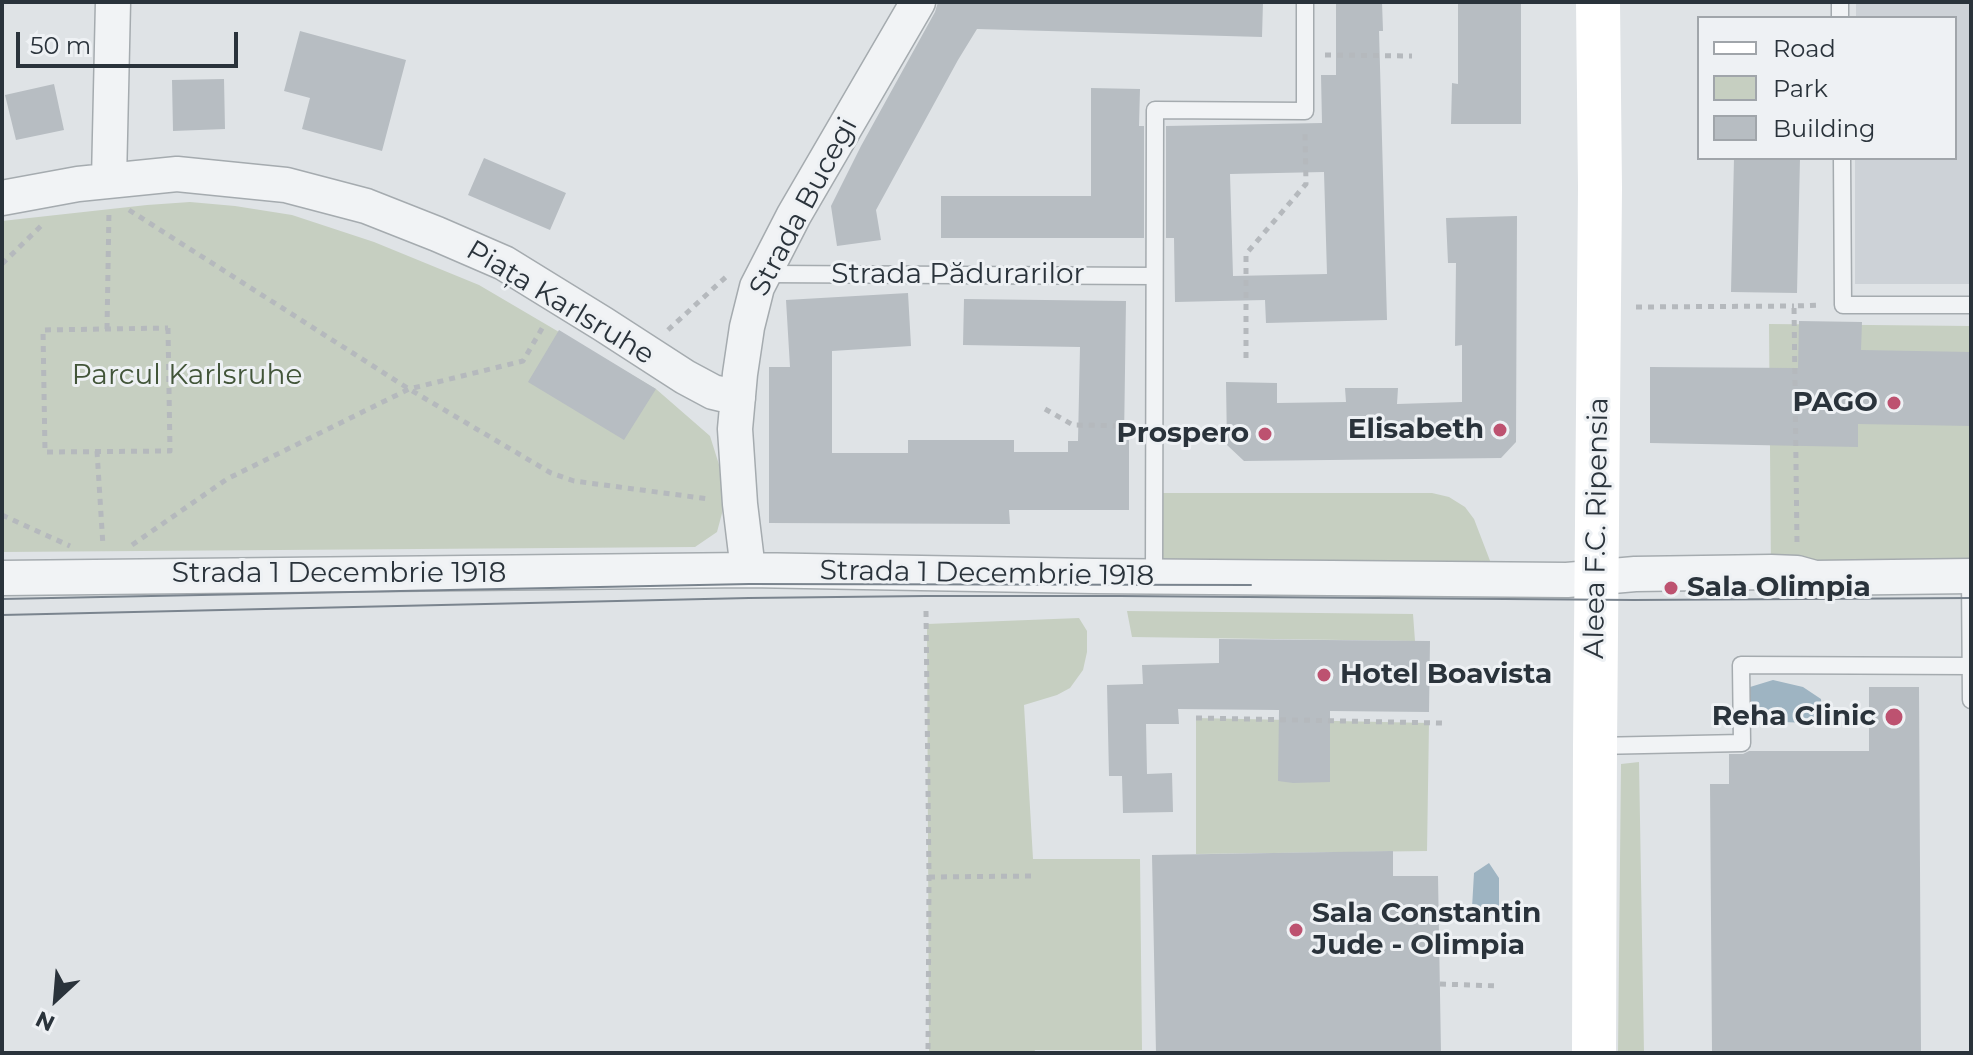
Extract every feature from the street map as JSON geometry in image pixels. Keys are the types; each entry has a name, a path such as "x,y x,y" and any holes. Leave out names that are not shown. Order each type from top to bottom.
{"main road":[{"name":"Aleea F.C. Ripensia","path":"1594,1053 1600,204 1598,2"}],"street":[{"path":"109,189 113,2"},
{"name":"Strada Bucegi","path":"748,570 735,429 747,327 757,287 749,271 794,215 918,2"},
{"name":"Piața Karlsruhe","path":"2,198 109,189 177,174 286,185 366,206 504,263 713,392 738,398"},
{"name":"Strada 1 Decembrie 1918","path":"2,578 748,570 1567,580 1635,574 1771,572 1797,573 1815,578 1970,576"}],"lane":[{"path":"1154,576 1155,110 1305,111 1305,2"},
{"path":"1842,160 1843,305 1971,305"},
{"name":"Strada Pădurarilor","path":"749,271 1154,276"},
{"path":"1970,576 1971,700"},
{"path":"1595,746 1742,743 1741,665 1971,666"}],"path":[{"path":"1305,55 1412,56"},
{"path":"1246,358 1246,254 1306,184 1305,111"},
{"path":"107,329 109,189"},
{"path":"109,189 409,389 551,473 574,481 740,504"},
{"path":"2,264 54,214"},
{"path":"644,352 749,271"},
{"path":"118,545 133,545 227,479 409,389 523,361 560,297"},
{"path":"1636,307 1843,305"},
{"path":"1794,306 1797,542"},
{"path":"168,328 170,451 45,452 43,330 107,329 168,328"},
{"path":"1045,409 1073,425 1154,426"},
{"path":"97,451 104,559"},
{"path":"2,515 70,546 81,546"},
{"path":"92,546 103,546"},
{"path":"926,611 928,1053"},
{"path":"1196,718 1442,723"},
{"path":"929,877 1033,876"},
{"path":"1440,984 1499,986"}],"shaded area":[{"path":"1856,2 1971,2 1971,284 1855,284 1855,160 1957,160 1957,16 1856,16"}],"green space":[{"name":"Parcul Karlsruhe","path":"190,202 292,215 374,242 479,285 656,389 710,436 721,471 725,502 717,532 695,547 2,552 2,221"},
{"path":"1769,324 1971,326 1971,573 1771,572"},
{"path":"1154,493 1432,493 1449,497 1465,507 1474,519 1497,579 1154,576"},
{"path":"1127,611 1413,614 1415,641 1132,637"},
{"path":"1079,618 1087,631 1083,670 1070,688 1024,705 1033,859 1140,859 1142,1050 929,1053 927,624"},
{"path":"1196,718 1429,723 1427,851 1196,854"},
{"path":"1639,762 1644,1053 1618,1053 1621,764"}],"water":[{"path":"1773,680 1803,687 1821,699 1822,715 1808,723 1756,717 1744,703 1750,687"},
{"path":"1489,863 1499,878 1499,908 1484,922 1472,908 1474,873"}],"building":[{"path":"938,2 1263,2 1262,37 977,29 876,210 881,240 837,246 831,206"},
{"path":"1336,2 1382,2 1383,31 1379,31 1387,320 1266,323 1265,300 1175,302 1174,238 1166,238 1166,126 1322,123 1321,75 1336,75","holes":["1324,172 1327,274 1233,276 1230,174"]},
{"path":"1458,2 1521,2 1521,124 1451,124 1452,83 1458,84"},
{"path":"300,31 406,60 382,151 302,129 310,98 284,91"},
{"path":"224,79 225,129 173,131 172,80"},
{"path":"54,84 64,130 16,140 5,95"},
{"path":"1091,88 1140,89 1139,126 1144,126 1144,238 941,238 941,196 1091,196"},
{"path":"484,158 566,193 550,230 468,195"},
{"path":"1734,160 1800,160 1797,293 1731,292"},
{"path":"1517,216 1516,442 1501,458 1244,461 1227,445 1226,382 1277,383 1277,403 1346,402 1345,388 1398,388 1397,404 1462,402 1462,345 1455,346 1456,263 1448,263 1446,218"},
{"path":"908,293 911,346 832,351 832,453 908,453 908,440 1014,440 1014,452 1068,452 1068,441 1078,441 1080,347 963,345 964,299 1126,301 1124,440 1129,440 1129,510 1009,510 1010,524 769,523 769,367 790,367 786,300"},
{"path":"1799,321 1862,322 1861,350 1971,352 1971,426 1858,424 1858,447 1650,443 1650,367 1798,368"},
{"path":"559,330 656,389 624,440 528,382"},
{"path":"1219,639 1430,641 1429,712 1330,711 1330,782 1293,783 1278,781 1279,710 1178,709 1179,724 1146,724 1147,774 1172,773 1173,812 1123,813 1122,776 1109,776 1107,685 1143,684 1142,665 1219,663"},
{"path":"1869,687 1919,687 1921,1053 1712,1053 1710,784 1729,784 1729,754 1749,751 1869,751"},
{"name":"Sala Constantin Jude - Olimpia","path":"1393,851 1393,876 1438,876 1441,1053 1156,1053 1152,855"}],"tram line":[{"path":"2,599 749,584 1251,585"},
{"path":"2,615 925,596 1634,600 1971,598"}],"place":[{"name":"PAGO","path":"1894,403"},
{"name":"Elisabeth","path":"1500,430"},
{"name":"Prospero","path":"1265,434"},
{"name":"Sala Olimpia","path":"1671,588"},
{"name":"Hotel Boavista","path":"1324,675"},
{"name":"Reha Clinic","path":"1894,717"},
{"name":"Sala Constantin Jude - Olimpia","path":"1296,930"}]}
